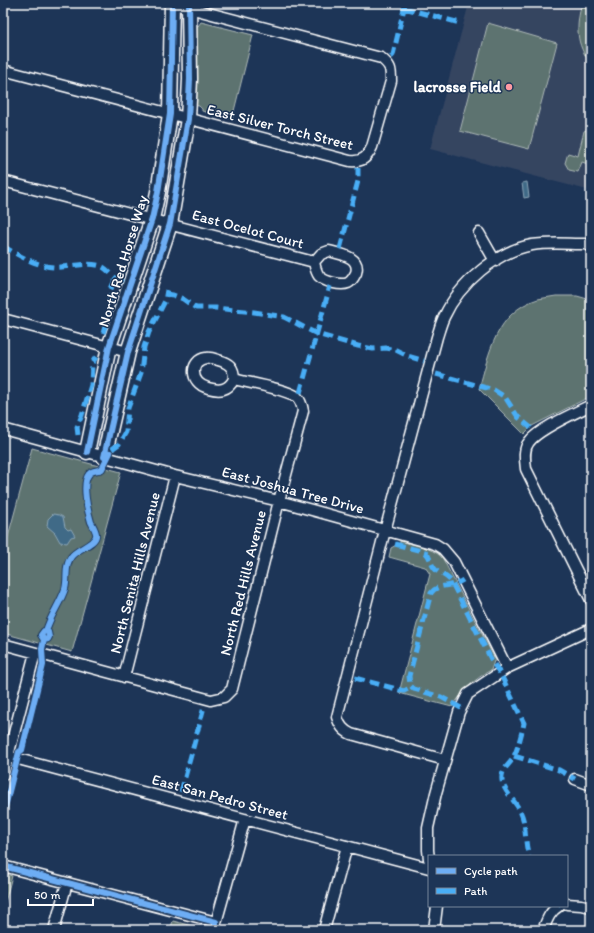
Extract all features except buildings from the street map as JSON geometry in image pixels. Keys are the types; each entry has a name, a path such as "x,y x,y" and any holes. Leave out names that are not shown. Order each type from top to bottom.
{"street":[{"path":"104,457 128,352 170,224 183,153 188,119 190,79 189,5 171,3"},
{"name":"North Red Horse Way","path":"87,452 109,347 152,219 158,192 170,114 171,3"},
{"name":"East Silver Torch Street","path":"3,70 350,161 358,162 369,154 391,81 391,70 388,64 381,58 189,5"},
{"name":"East Ocelot Court","path":"3,180 314,262"},
{"path":"479,233 495,261"},
{"path":"445,760 351,734 344,731 339,724 337,717 437,337 444,316 466,285 478,272 495,261 512,251 531,245 545,243 585,244 591,246"},
{"path":"3,319 128,352"},
{"name":"North Red Hills Avenue","path":"124,677 211,700 224,697 232,689 303,411 302,403 298,398 289,393 234,379"},
{"path":"591,405 538,433 528,442 524,455 526,469 591,600"},
{"name":"East Joshua Tree Drive","path":"3,430 175,476 279,501 435,544 444,549 449,555 507,668"},
{"name":"North Senita Hills Avenue","path":"124,677 175,476"},
{"path":"429,855 428,828 459,712 468,694 507,668 591,629"},
{"path":"3,644 124,677"},
{"path":"3,775 6,756 35,653"},
{"name":"East San Pedro Street","path":"6,756 428,868"},
{"path":"575,779 591,785"},
{"path":"3,866 215,926 244,819"},
{"path":"324,930 347,846"},
{"path":"54,930 67,883"},
{"path":"568,906 581,905 591,907"},
{"path":"434,930 437,907"},
{"path":"543,930 551,912 559,907"}],"shaded area":[{"path":"469,3 591,3 591,191 430,149"},
{"path":"527,182 529,197 524,198 522,183"},
{"path":"53,514 63,517 65,527 68,530 71,529 75,536 71,537 67,543 60,542 55,533 47,526 48,519"}],"green space":[{"path":"582,3 591,3 589,24 591,63 582,49 578,34"},
{"path":"201,22 253,35 232,119 202,111 199,106 193,105 193,26 198,26"},
{"name":"lacrosse Field","path":"488,23 557,43 529,149 460,131"},
{"path":"591,128 591,165 582,162 578,172 569,170 565,163 568,153 578,156 584,131"},
{"path":"556,296 577,296 591,300 591,396 532,426 524,434 479,389 496,335 512,313 524,305 538,299"},
{"path":"32,448 121,472 72,652 3,633 3,555"},
{"path":"400,541 417,545 442,557 496,661 494,661 491,670 479,677 469,686 452,707 399,693 430,574 425,567 389,557 391,548 400,543"},
{"path":"3,873 12,876 3,910"},
{"path":"173,921 200,928 202,930 170,930"}],"marked path":[{"path":"391,57 393,55 405,4"},
{"path":"404,8 460,23"},
{"path":"340,249 358,181 358,168"},
{"path":"3,246 23,258 46,266 61,267 86,264 101,266 118,279 130,285"},
{"path":"103,333 109,314 110,291 116,278"},
{"path":"300,393 330,286"},
{"path":"112,449 119,444 126,432 128,408 141,373 144,347 149,332 165,301 167,290"},
{"path":"166,294 183,299 196,308 216,308 284,317 317,334 358,346 373,349 386,348 396,350 424,361"},
{"path":"78,435 77,427 91,385 92,363 96,357"},
{"path":"436,374 494,390 505,397 518,417 531,428"},
{"path":"395,544 425,552 435,569 451,581 493,663 500,673 524,723 516,751 512,760 504,771 502,780 505,789 518,807 522,816 529,855"},
{"path":"461,708 441,697 414,689 410,685 409,676 431,593 438,587 463,580"},
{"path":"355,678 404,691 412,687"},
{"path":"181,792 204,707"},
{"path":"514,756 559,770 575,779"}],"cycle path":[{"path":"87,452 109,347 152,219 158,192 170,114 172,3"},
{"path":"104,457 128,352 170,224 188,119 190,79 189,3"},
{"path":"46,631 65,589 67,568 71,557 95,539 96,534 88,512 85,491 87,478 93,471 102,469 110,453"},
{"path":"3,815 19,752 22,750 43,665 42,649 44,640 41,635 44,631 48,632 49,637 48,639 44,640"},
{"path":"3,866 216,922 214,930"}],"place":[{"name":"lacrosse Field","path":"509,87"}]}
